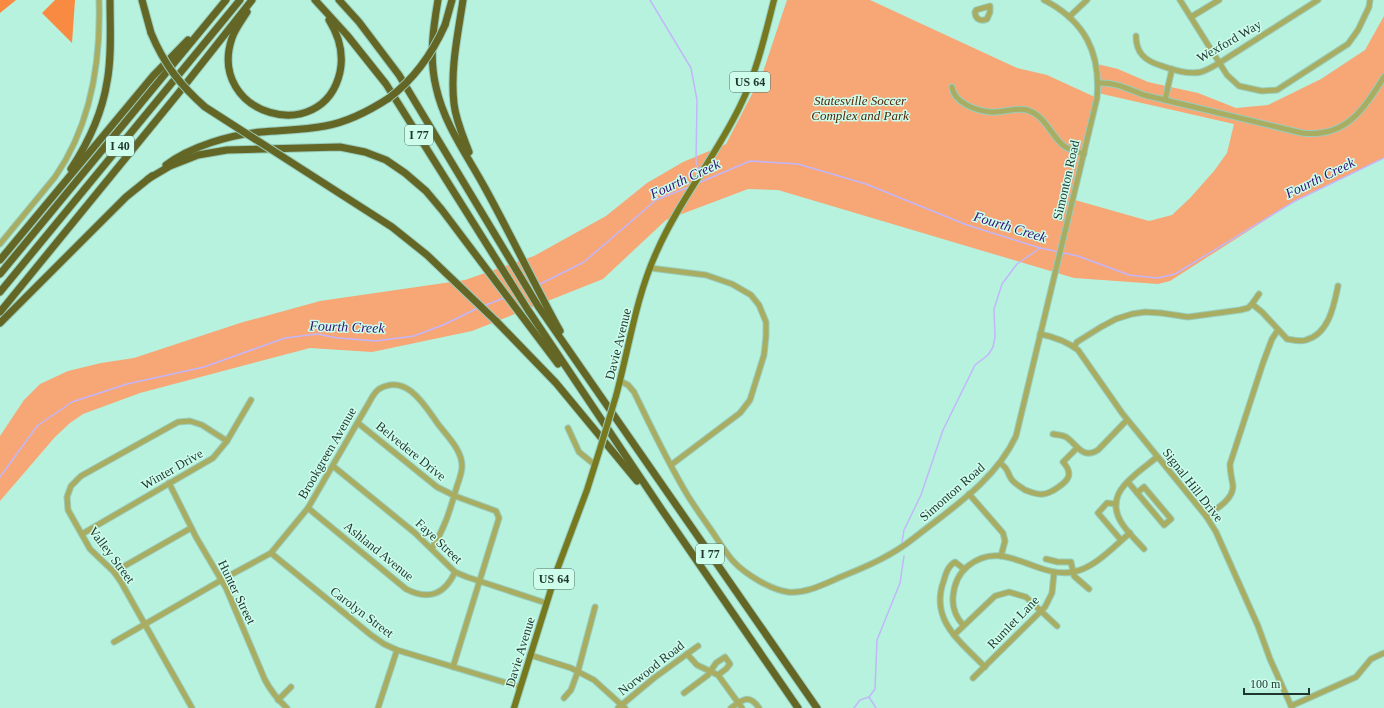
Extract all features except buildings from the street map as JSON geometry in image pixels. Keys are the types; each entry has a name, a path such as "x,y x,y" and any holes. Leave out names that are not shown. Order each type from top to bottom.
{"highway":[{"path":"58,192 90,136 105,92 109,66 110,0"},
{"path":"142,0 151,33 156,44 171,72 186,89 205,106 392,228 427,255 496,321 556,383 662,510"},
{"name":"I 40","path":"0,292 240,0"},
{"path":"253,0 232,38 228,56 230,73 235,87 246,99 260,110 273,114 290,116 310,110 326,100 338,82 342,61 340,44 334,28 317,2"},
{"path":"0,312 253,0"},
{"name":"I 77","path":"339,0 359,22 399,75 538,306 816,708"},
{"path":"438,0 433,30 432,57 438,96 442,111 484,186 580,367"},
{"path":"0,323 126,197 174,159 201,146 227,138 260,132 308,129 326,126 357,116 378,105 398,91 429,56 445,25 452,0"},
{"path":"463,0 454,61 454,106 466,144 484,186"},
{"path":"0,260 153,76 225,1"},
{"name":"I 40","path":"0,274 225,1"},
{"name":"I 77","path":"317,2 347,34 386,84 528,310 662,510 798,708"},
{"path":"148,179 170,166 191,158 227,150 340,147 365,152 386,160 405,173 426,192 442,210 600,418"}],"main road":[{"name":"Davie Avenue","path":"514,708 564,549 595,465 616,396 642,291 656,251 669,226 729,128 749,86 774,0"}],"street":[{"path":"0,244 55,176 81,130 88,108 98,49 98,0"},
{"path":"990,6 994,0"},
{"name":"Simonton Road","path":"620,381 628,385 634,392 688,496 734,562 754,578 776,589 798,593 866,567 887,557 907,544 984,482 1000,463 1016,436 1097,98 1097,64 1092,48 1084,33 1070,17 1060,9 1044,0"},
{"path":"1070,17 1087,0"},
{"path":"1180,0 1227,75 1239,86 1262,91 1277,90 1348,44 1358,30 1370,7 1370,0"},
{"path":"1191,17 1219,0"},
{"name":"Wexford Way","path":"1136,36 1136,45 1151,62 1172,69 1192,73 1202,72 1220,62 1312,2 1318,0"},
{"path":"1165,100 1172,69"},
{"path":"1098,83 1114,84 1145,95 1165,100 1302,132 1315,133 1333,130 1350,122 1360,112 1384,77"},
{"path":"952,87 952,93 959,100 980,110 992,112 1022,109 1029,110 1040,118 1065,147 1084,154"},
{"path":"650,268 706,275 732,284 751,295 759,305 766,322 764,355 750,400 740,413 671,465"},
{"path":"1252,304 1262,312 1287,339 1305,341 1316,336 1332,312 1338,286"},
{"path":"1074,347 1077,342 1100,327 1116,319 1132,314 1145,312 1161,313 1188,318 1240,310 1248,308 1260,294"},
{"path":"1206,516 1225,502 1232,493 1230,464 1263,363 1272,339 1278,330"},
{"name":"Signal Hill Drive","path":"1040,334 1056,337 1069,343 1078,350 1107,393 1206,516 1216,532 1258,626 1270,659 1291,707"},
{"name":"Brookgreen Avenue","path":"114,642 271,553 308,508 370,401 378,390 387,386 398,386 412,391 461,455 462,466 455,496 444,529 432,548"},
{"name":"Winter Drive","path":"82,534 213,458 227,441 251,400"},
{"path":"1053,434 1067,438 1077,448 1085,452 1095,452 1128,420"},
{"name":"Valley Street","path":"192,708 121,582 114,572 94,554 82,534 68,510 67,497 71,486 81,476 178,422 190,421 202,425 227,441"},
{"name":"Belvedere Drive","path":"358,422 437,487 455,496 496,510 499,518 479,581"},
{"path":"568,428 579,452 595,465"},
{"path":"1000,463 1007,468 1012,480 1016,484 1025,490 1042,495 1066,482 1068,479 1069,470 1063,462 1077,448"},
{"path":"1144,548 1118,517 1116,504 1118,493 1122,486 1157,457"},
{"name":"Faye Street","path":"333,466 409,527 456,572 546,603"},
{"path":"1128,482 1137,493 1164,525 1171,519 1144,487 1137,493"},
{"name":"Hunter Street","path":"169,483 191,528 226,588 265,680 278,700 287,708"},
{"path":"969,494 1003,533 1005,540 1002,556"},
{"path":"1116,504 1108,503 1098,513 1121,540"},
{"name":"Ashland Avenue","path":"308,508 406,589 415,594 425,596 435,594 444,589 456,572"},
{"path":"114,572 191,528"},
{"path":"963,625 954,612 952,601 956,580 964,569 982,557 995,555 1002,556 1054,573 1074,572 1083,569 1097,560 1130,533"},
{"name":"Carolyn Street","path":"271,553 384,644 397,650 520,687"},
{"path":"1046,558 1058,562 1071,562 1076,578 1089,589"},
{"path":"964,569 955,562 950,565 947,571 940,588 942,617 947,627 985,667"},
{"name":"Rumlet Lane","path":"973,678 1048,603 1052,593 1054,573"},
{"path":"453,667 479,581"},
{"path":"954,635 995,596 1004,592 1014,593 1026,597 1057,626"},
{"path":"564,698 571,690 578,671 595,607"},
{"name":"Norwood Road","path":"621,707 698,646"},
{"path":"378,708 397,650"},
{"path":"1291,707 1356,677 1367,662 1375,656 1384,653"},
{"path":"687,654 697,665 711,670 718,675 742,708"},
{"path":"530,655 578,671 594,680 621,707"},
{"path":"684,692 708,675 716,663 725,657 730,664 718,675"},
{"path":"278,700 291,687"},
{"path":"731,708 743,699 750,699 756,703 759,708"}],"green space":[{"name":"Statesville Soccer Complex and Park","path":"787,0 870,0 1017,68 1047,75 1097,98 1075,200 1149,221 1172,215 1190,198 1214,171 1227,153 1234,124 1098,93 1097,64 1118,69 1148,82 1198,93 1236,108 1268,105 1321,79 1365,50 1384,16 1384,158 1295,201 1170,281 1158,284 1074,278 778,190 748,189 666,220 603,279 472,331 372,352 310,348 140,393 83,414 70,423 55,437 0,501 0,436 24,400 40,384 68,371 101,363 134,358 240,323 320,301 465,280 534,256 606,216 647,183 683,162 726,144 762,75"}],"shaded area":[{"path":"0,0 16,0 0,13"},
{"path":"55,0 75,0 72,43 42,13"}],"waterway":[{"path":"650,0 691,68 697,100 696,162 700,173"},
{"name":"Fourth Creek","path":"696,184 750,161 798,164 866,184 967,225 1040,248 1078,256 1129,275 1157,278 1175,274 1295,201 1384,158"},
{"name":"Fourth Creek","path":"538,285 584,262 656,200 689,187"},
{"path":"902,542 904,530 921,495 943,430 975,365 988,355 993,347 995,337 994,309 1002,284 1017,264 1040,248"},
{"name":"Fourth Creek","path":"483,306 504,298"},
{"name":"Fourth Creek","path":"0,477 37,426 72,402 127,384 204,367 285,338 317,334 338,338 375,341 414,336 443,325 478,308"},
{"path":"876,708 869,697 875,689 877,640 900,583 904,556"},
{"path":"854,708 860,700 869,697"}]}
